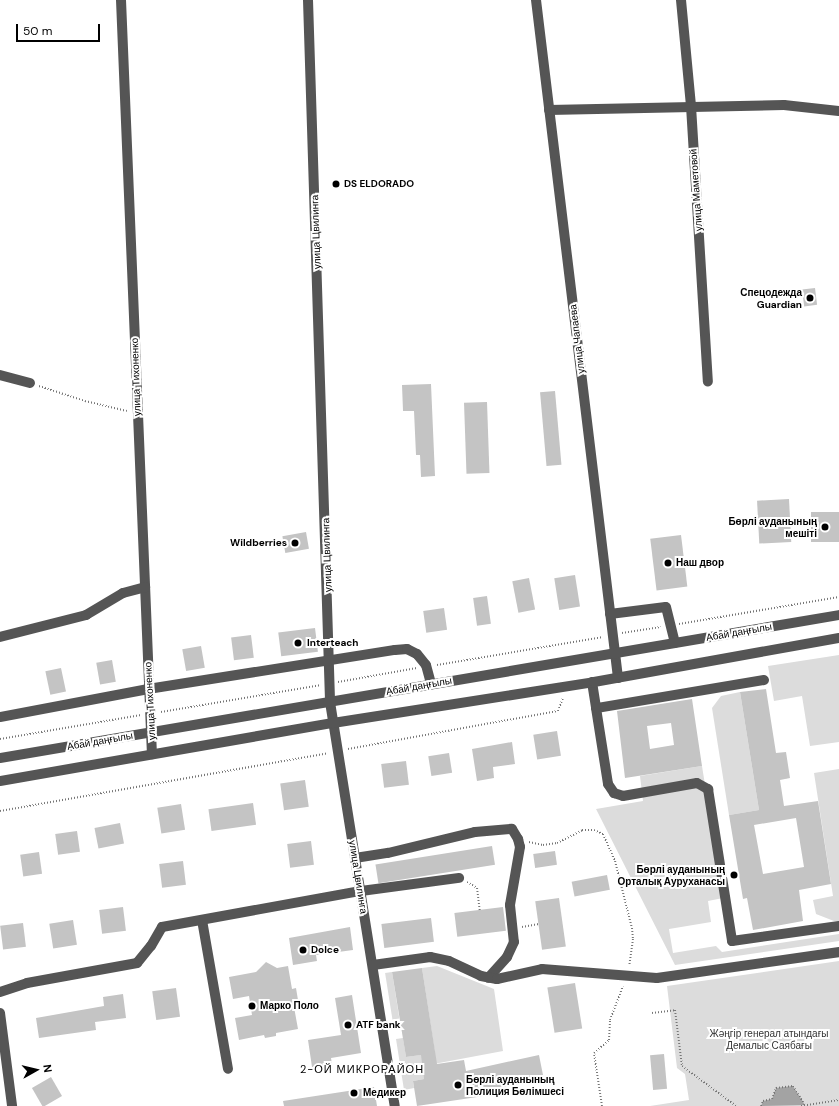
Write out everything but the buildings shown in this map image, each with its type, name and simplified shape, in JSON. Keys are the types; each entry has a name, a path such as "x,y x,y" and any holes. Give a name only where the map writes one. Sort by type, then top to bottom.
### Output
{"street":[{"name":"улица Тихоненко","path":"121,0 148,689 152,754"},
{"name":"улица Цвилинга","path":"308,0 330,660 330,702 395,1106"},
{"name":"улица Чапаева","path":"536,0 610,614 613,654 618,678"},
{"name":"улица Маметовой","path":"681,0 691,106 708,380"},
{"path":"549,110 784,105 839,111"},
{"path":"0,375 30,383"},
{"path":"0,637 86,615 123,593 145,587"},
{"path":"610,614 666,607 674,643"},
{"name":"Абай даңғылы","path":"0,758 839,615"},
{"path":"0,781 333,723 618,678 839,638"},
{"path":"0,717 148,689 407,649 417,654 426,664 430,684"},
{"path":"596,708 764,680"},
{"path":"592,682 608,784 614,794 623,796 651,793 697,783 708,789 732,942 839,926"},
{"path":"355,858 388,853 488,830 512,829 518,839 518,860 510,906 513,928 511,950 488,978"},
{"path":"0,992 27,983 137,963 151,946 162,927 361,891 459,878"},
{"path":"202,920 228,1069"},
{"path":"373,965 423,957 438,958 488,978 505,979 523,972 542,969 657,978 839,952"},
{"path":"0,1013 12,1106"}],"path":[{"path":"30,383 85,401 138,414"},
{"path":"0,811 558,711"},
{"path":"518,839 543,845 557,843 582,830 594,830 603,834 615,861 632,928 633,939 626,976 610,1020 609,1040 594,1053 602,1106"},
{"path":"459,878 476,888 480,911"},
{"path":"513,928 539,924"},
{"path":"652,1013 674,1010 682,1066 736,1106"},
{"path":"761,1106 763,1101 772,1099 776,1088 794,1086 805,1105"},
{"path":"801,1106 839,1100"}],"green space":[{"path":"839,655 839,742 810,746 802,696 774,701 768,666"},
{"path":"740,692 759,810 729,815 712,708 721,696"},
{"path":"702,766 723,898 708,901 711,922 669,929 673,953 716,946 722,952 839,934 839,941 675,965 596,809 643,801 640,776"},
{"path":"839,769 839,921 834,921 816,914 813,900 833,896 814,773"},
{"name":"Жәңгір генерал атындағы Демалыс Саябағы","path":"839,961 839,1106 650,1106 689,1100 685,1074 677,1068 667,986"},
{"path":"437,966 494,989 503,1051 423,1066 424,1079 413,1081 414,1088 404,1090 396,1039 403,1038 406,1057 435,1053 422,968"},
{"path":"392,972 399,1018 392,1020 385,973"}],"shaded area":[{"path":"793,1086 805,1105 761,1106 763,1101 772,1099 776,1088"}],"place":[{"name":"DS ELDORADO","path":"336,184"},
{"name":"Спецодежда Guardian","path":"810,298"},
{"name":"Бөрлі ауданының мешіті","path":"825,527"},
{"name":"Wildberries","path":"295,543"},
{"name":"Наш двор","path":"668,563"},
{"name":"Interteach","path":"298,643"},
{"name":"Бөрлі ауданының Орталық Ауруханасы","path":"734,875"},
{"name":"Dolce","path":"303,950"},
{"name":"Марко Поло","path":"252,1006"},
{"name":"ATF bank","path":"348,1025"},
{"name":"Бөрлі ауданының Полиция Бөлімшесі","path":"458,1085"},
{"name":"Медикер","path":"354,1093"}],"district":[{"name":"2-ОЙ МИКРОРАЙОН","path":"362,1069"}]}
